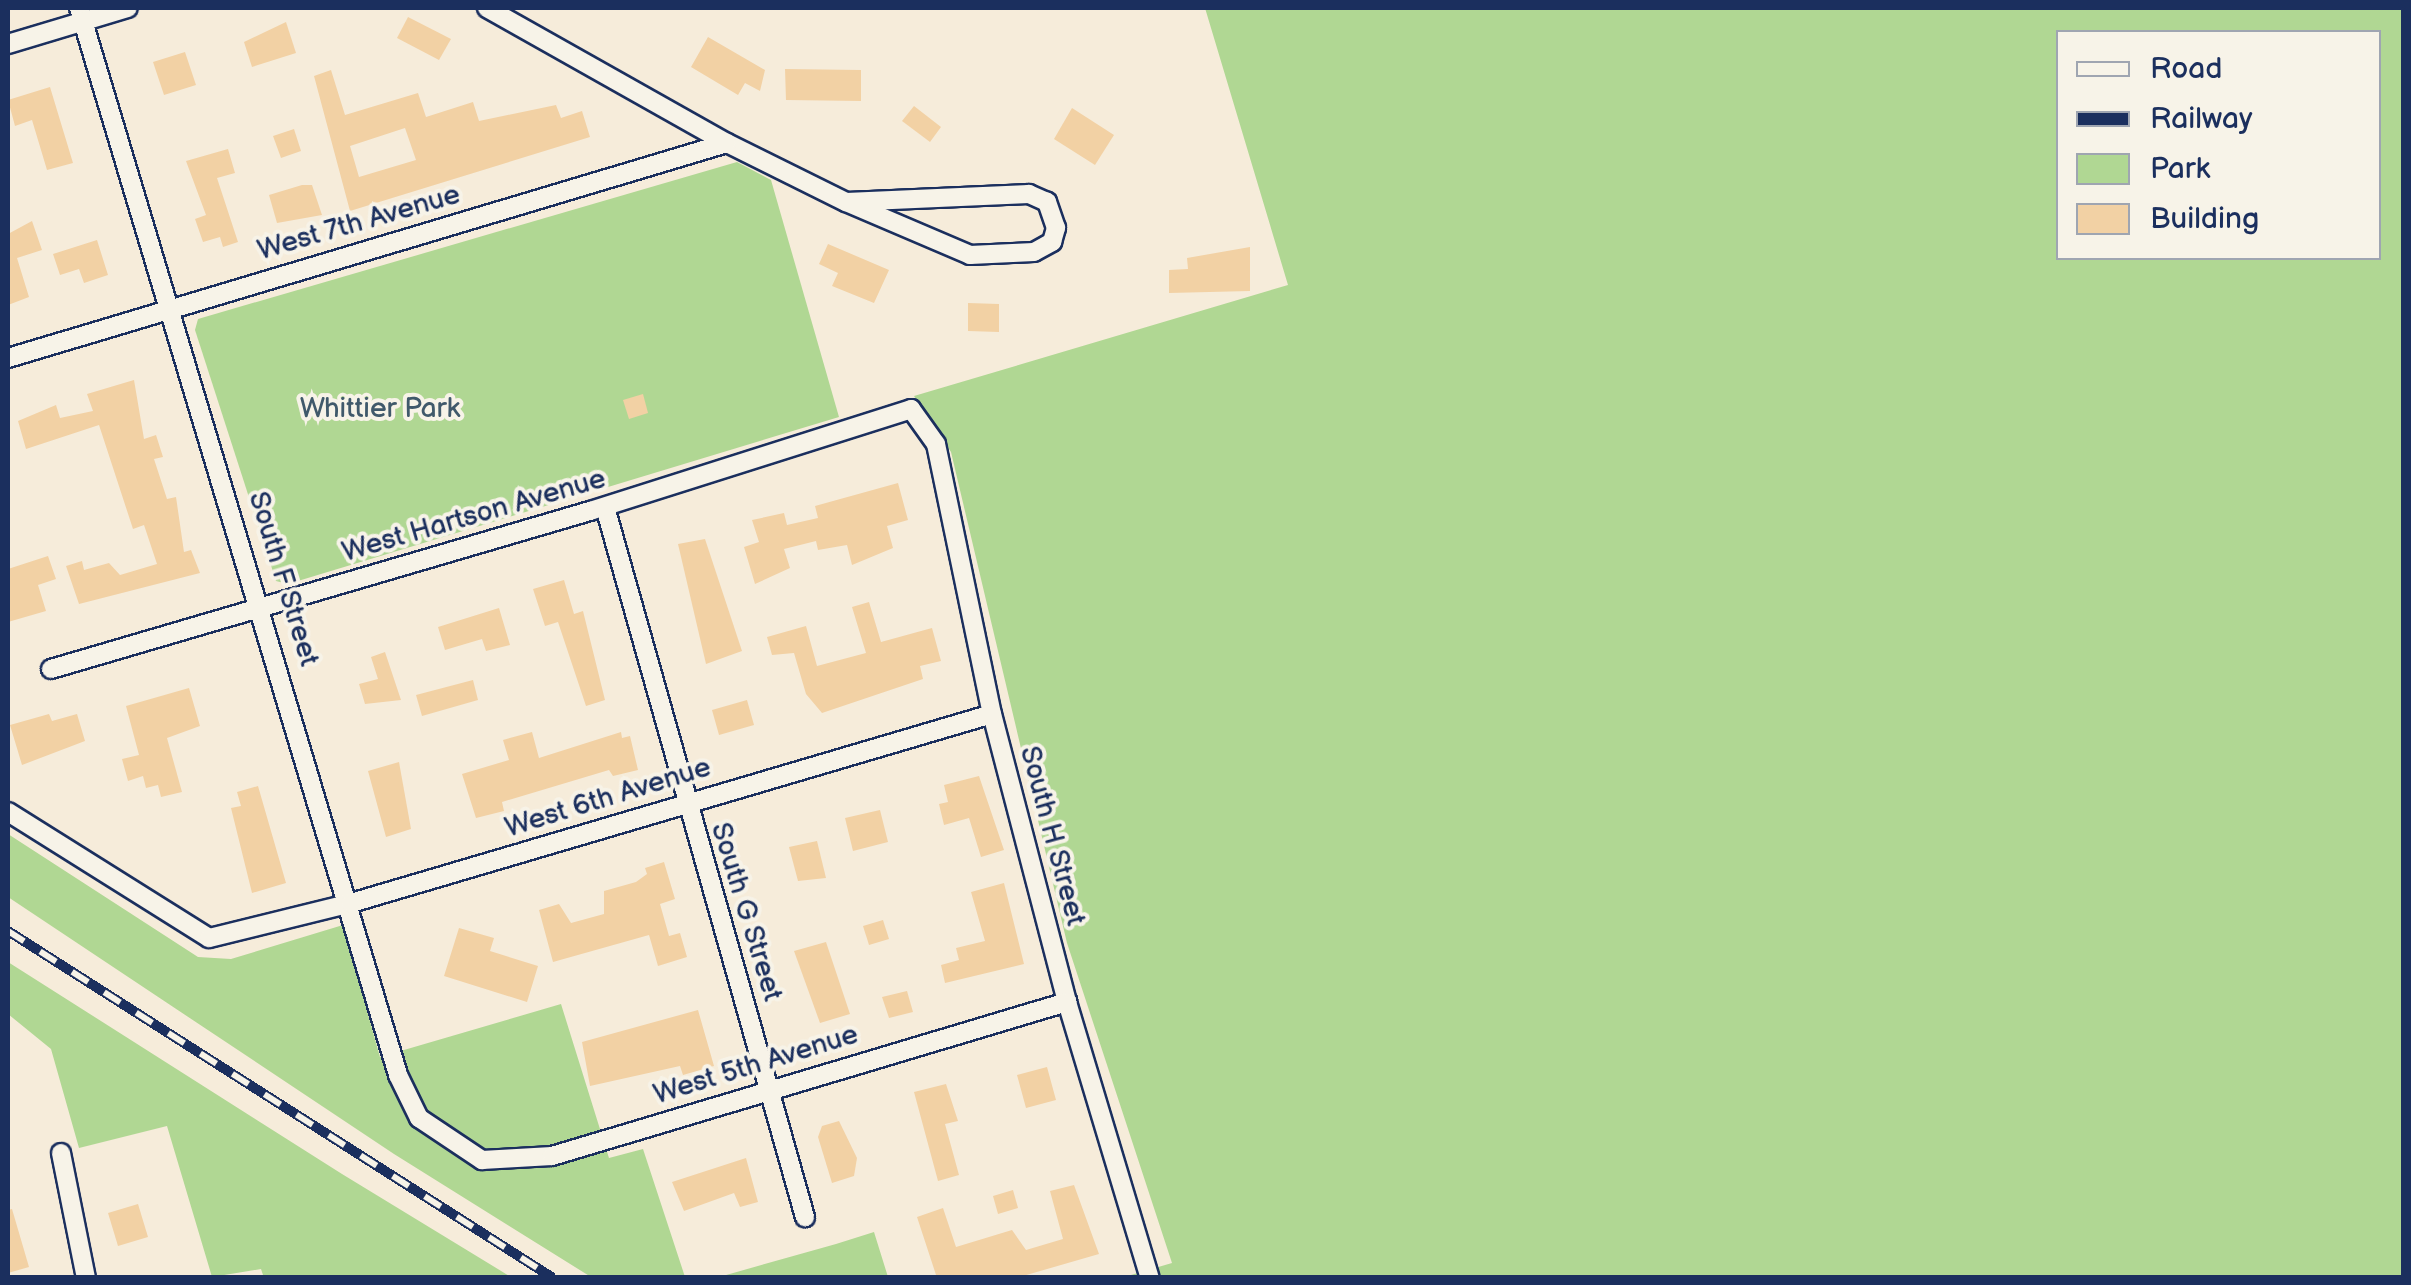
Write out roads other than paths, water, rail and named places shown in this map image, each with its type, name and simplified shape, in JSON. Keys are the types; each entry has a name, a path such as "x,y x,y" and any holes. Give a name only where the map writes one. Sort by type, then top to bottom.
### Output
{"street":[{"path":"8,44 81,14 128,8"},
{"path":"486,8 728,143 846,202 970,254 1034,252 1052,242 1056,228 1046,202 1029,194 846,202"},
{"name":"South F Street","path":"81,14 351,903 398,1075 419,1118 460,1148"},
{"name":"West 7th Avenue","path":"8,358 728,143"},
{"name":"West Hartson Avenue","path":"51,669 606,506 911,409"},
{"name":"South H Street","path":"911,409 936,444 992,714 1067,1002 1150,1278"},
{"name":"South G Street","path":"606,506 685,803 771,1088 805,1216"},
{"name":"West 6th Avenue","path":"8,812 182,925 209,938 239,934 351,903 992,714"},
{"name":"West 5th Avenue","path":"460,1148 482,1160 513,1163 552,1156 1067,1002"},
{"path":"61,1153 86,1278"}],"railway":[{"path":"8,931 553,1278"}],"park label":[{"name":"Whittier Park","path":"380,409"}]}
